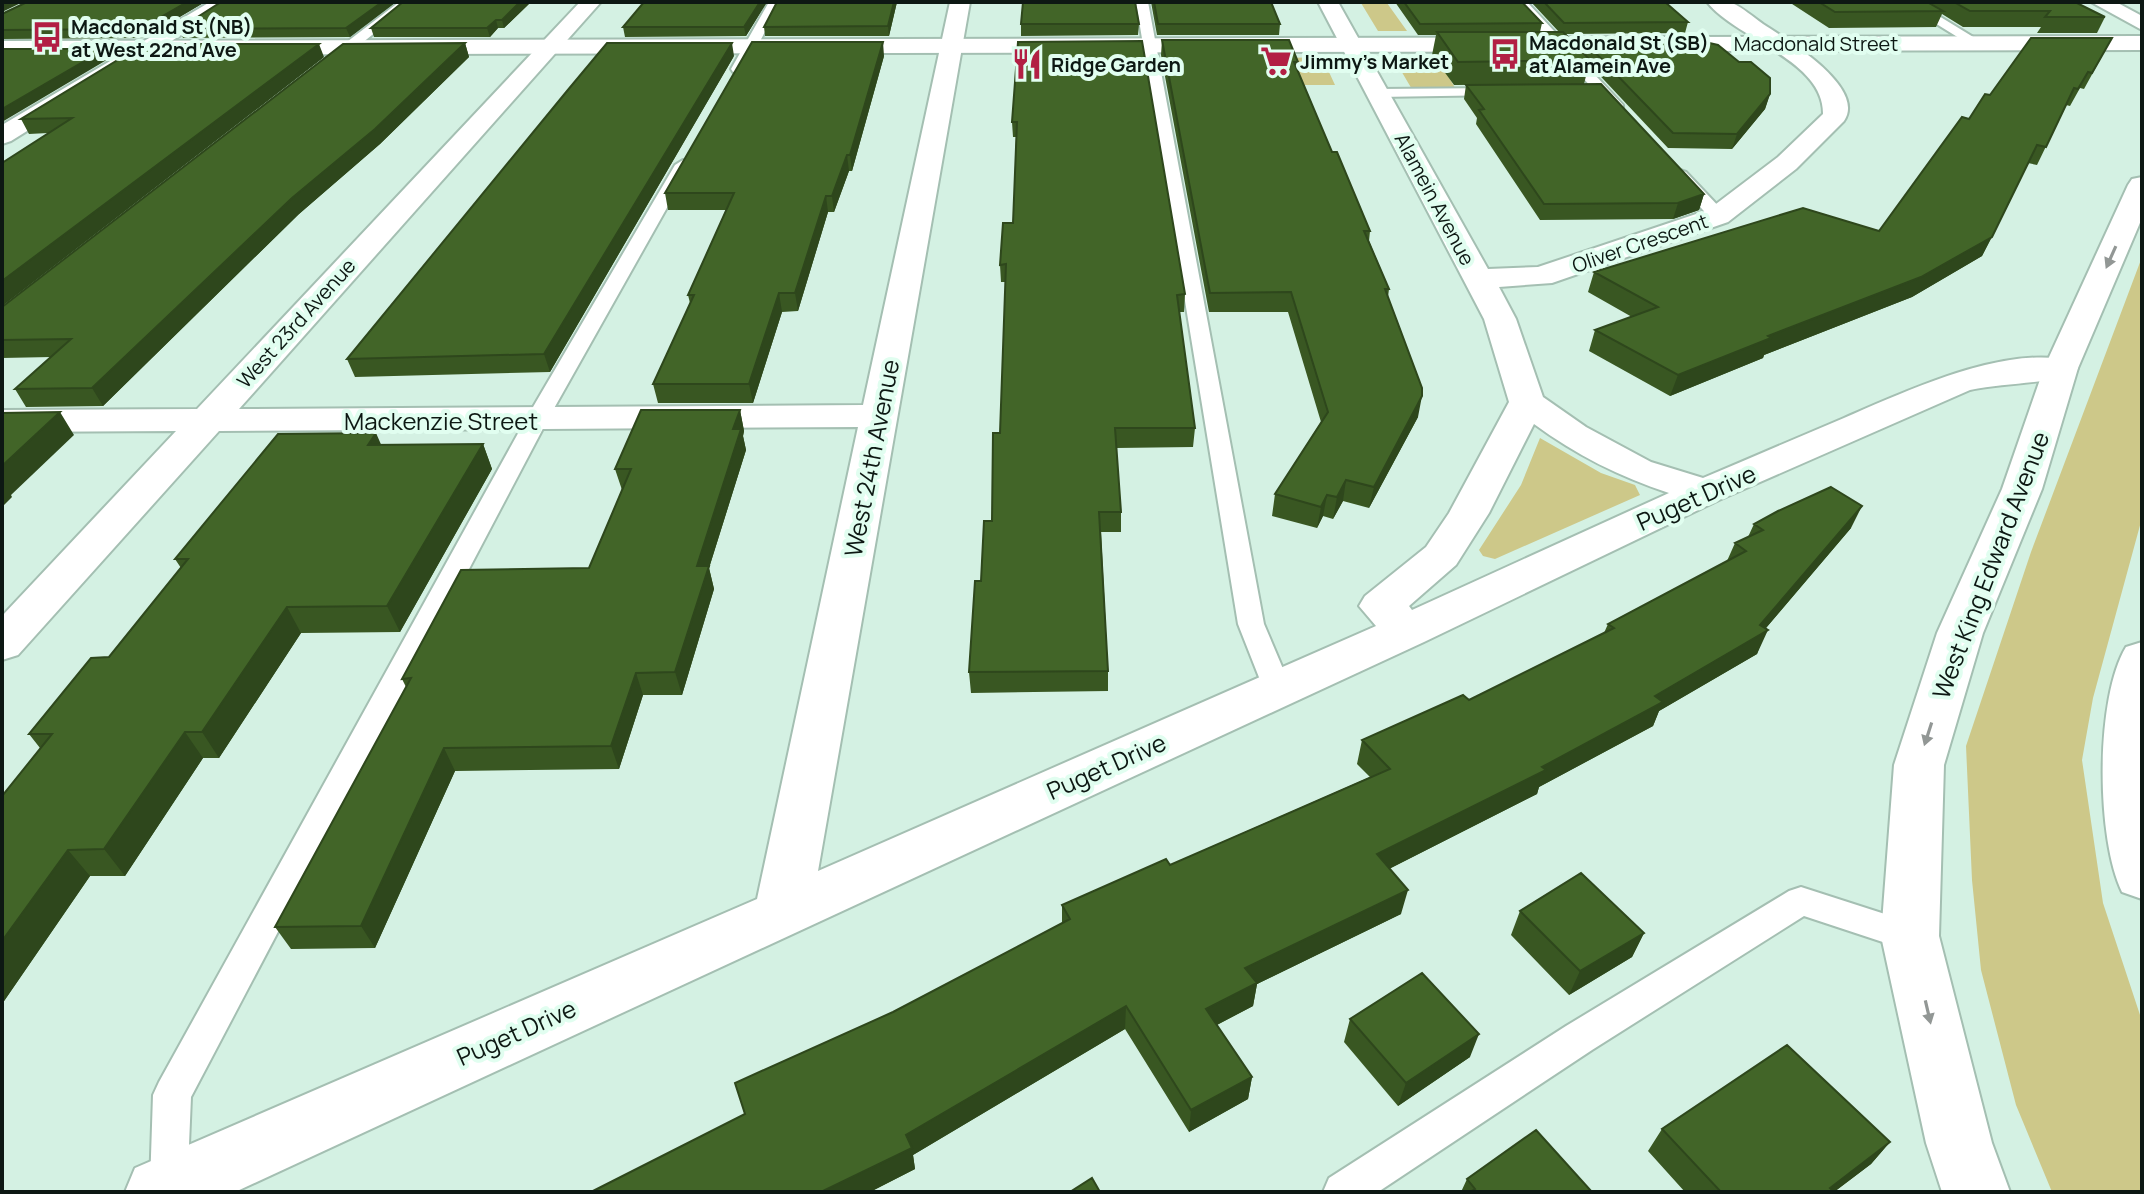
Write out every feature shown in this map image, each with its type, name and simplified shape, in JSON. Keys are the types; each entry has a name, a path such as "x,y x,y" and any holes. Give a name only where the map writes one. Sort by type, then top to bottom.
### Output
{"street":[{"path":"2,136 224,2"},
{"name":"West 23rd Avenue","path":"2,644 591,2"},
{"name":"West 24th Avenue","path":"782,914 960,2"},
{"name":"Alamein Avenue","path":"1328,2 1500,319 1527,402"},
{"name":"Oliver Crescent","path":"1478,279 1541,276 1718,216 1787,163 1835,116 1835,99 1827,84 1717,2"},
{"path":"2101,2 2142,24"},
{"path":"2047,43 2142,65"},
{"name":"Macdonald Street","path":"2,48 2142,43"},
{"name":"West King Edward Avenue","path":"1976,1192 1959,1143 1910,936 1919,765 1960,633 2022,489 2061,368 2142,185"},
{"name":"Puget Drive","path":"165,1189 1278,690 1705,492 1959,382 2005,372 2061,368"},
{"path":"1408,631 1381,606 1441,556 1469,513 1527,402 1573,435 1637,470 1705,492"},
{"name":"Mackenzie Street","path":"2,421 879,416"},
{"path":"2142,658 2128,732 2130,810 2142,876"}],"lane":[{"path":"323,67 407,2"},
{"path":"730,82 775,2"},
{"path":"1142,2 1251,624 1278,690"},
{"path":"1520,2 1558,43 1595,91 1634,125"},
{"path":"1907,2 1977,43"},
{"path":"1378,93 1513,92"},
{"path":"165,1189 172,1095 537,419 691,150"},
{"path":"1665,159 1718,216"},
{"path":"1343,1192 1579,1038 1801,901 1910,936"}],"shaded area":[{"path":"1361,3 1387,3 1407,31 1378,31"},
{"path":"1322,57 1335,85 1300,85 1288,58"},
{"path":"1393,57 1437,58 1457,91 1413,91"},
{"path":"2142,257 2142,518 2093,698 2082,760 2103,903 2142,1021 2142,1192 2052,1192 2016,1105 1981,970 1972,880 1966,746 2031,552"},
{"path":"1540,438 1601,473 1635,485 1640,495 1495,559 1483,556 1479,550 1521,485"}],"building":[{"path":"27,2 187,2 140,29 2,30 2,14"},
{"path":"221,2 382,2 346,28 179,29"},
{"path":"403,2 520,2 502,20 496,20 487,28 371,28"},
{"path":"644,2 760,2 744,27 623,27"},
{"path":"777,2 894,2 888,26 764,27"},
{"path":"1023,2 1135,2 1139,24 1021,24"},
{"path":"1154,2 1271,2 1280,24 1158,24"},
{"path":"1404,2 1522,2 1542,23 1420,24"},
{"path":"1544,2 1665,2 1688,22 1564,23"},
{"path":"1819,2 1927,2 1943,11 1835,12"},
{"path":"1954,2 2075,2 2105,17 2045,17 2050,11 1970,11"},
{"path":"1437,32 1563,32 1590,60 1458,62"},
{"path":"2031,38 2112,38 2092,73 2088,72 2078,89 2074,88 2046,147 2037,145 1992,237 1921,277 1768,336 1771,338 1678,375 1595,330 1658,307 1594,272 1803,208 1879,231 1962,117 1969,119 1985,94 1990,95"},
{"path":"1162,40 1289,40 1298,62 1294,62 1332,152 1337,152 1370,231 1364,231 1389,289 1385,289 1422,388 1422,396 1374,487 1346,480 1337,497 1327,495 1321,507 1275,494 1328,412 1291,292 1210,293"},
{"path":"1696,40 1718,45 1739,62 1751,62 1770,78 1770,94 1737,134 1673,133 1584,41"},
{"path":"1142,41 1185,294 1177,295 1195,428 1115,428 1121,512 1099,512 1108,671 969,672 975,581 981,581 984,521 992,521 993,433 1000,433 1006,264 1000,265 1003,223 1013,223 1017,122 1012,122 1018,42"},
{"path":"752,42 883,42 850,155 847,155 832,196 826,196 795,293 779,293 749,384 653,384 694,295 688,295 734,193 665,193"},
{"path":"465,43 375,129 292,198 92,388 15,389 71,339 2,340 2,307 343,44"},
{"path":"607,43 732,43 544,354 347,359 567,91"},
{"path":"144,44 319,44 2,281 2,163 72,118 21,119"},
{"path":"2,49 105,49 2,109"},
{"path":"1601,84 1704,194 1678,203 1544,204 1479,110 1484,109 1466,85"},
{"path":"641,410 740,410 733,429 741,429 697,566 709,566 675,672 636,673 611,746 444,748 361,926 275,927 411,678 402,679 461,570 589,568 631,469 615,469"},
{"path":"60,412 2,466 2,413"},
{"path":"376,433 368,445 483,444 387,606 287,607 202,732 185,732 104,849 68,850 2,941 2,796 52,734 29,734 91,658 109,657 188,559 175,559 278,434"},
{"path":"1831,487 1862,506 1760,625 1768,630 1655,696 1663,702 1542,767 1546,770 1377,854 1408,890 1245,968 1257,983 1206,1009 1252,1077 1191,1110 1126,1006 906,1135 912,1148 821,1192 591,1192 745,1114 735,1083 893,1012 1070,919 1062,905 1166,859 1170,865 1390,769 1362,740 1463,695 1469,700 1614,628 1608,624 1746,551 1735,543 1763,530 1754,524"},
{"path":"1581,873 1644,933 1580,971 1520,911"},
{"path":"1422,973 1479,1034 1406,1083 1350,1019"},
{"path":"1787,1045 1890,1142 1830,1188 1834,1192 1721,1192 1662,1129"},
{"path":"1536,1130 1592,1192 1470,1192 1475,1189 1467,1179"},
{"path":"1092,1178 1100,1192 1070,1192"}],"place":[{"name":"Macdonald St (NB) at West 22nd Ave","path":"47,37"},
{"name":"Macdonald St (SB) at Alamein Ave","path":"1505,54"},
{"name":"Jimmy's Market","path":"1276,61"},
{"name":"Ridge Garden","path":"1027,64"}]}
